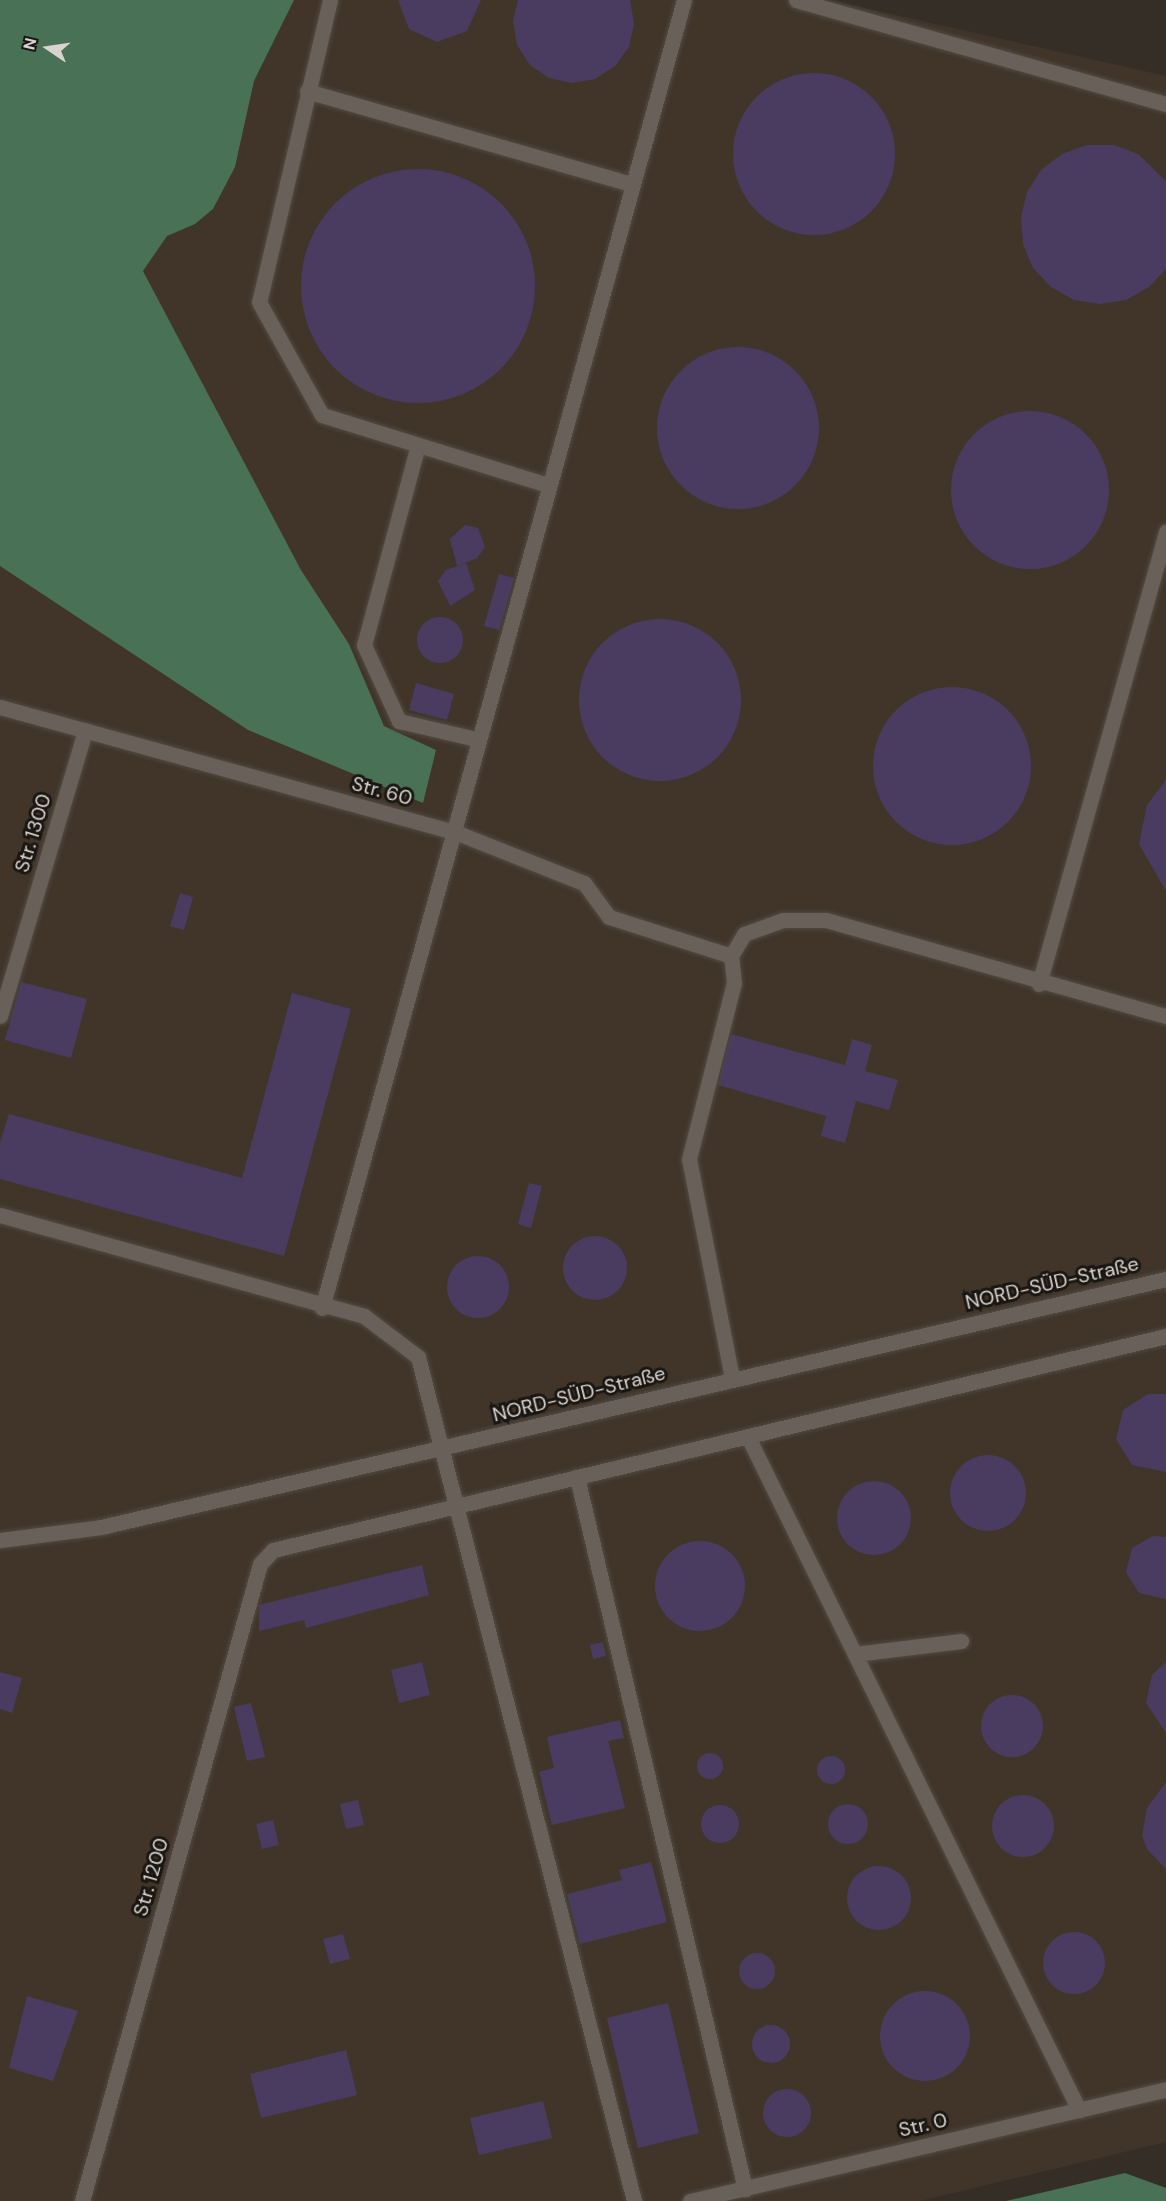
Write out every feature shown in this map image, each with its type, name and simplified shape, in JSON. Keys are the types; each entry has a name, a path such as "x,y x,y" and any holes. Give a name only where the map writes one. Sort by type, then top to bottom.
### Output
{"lane":[{"path":"330,0 259,302 321,415 548,485"},
{"path":"322,1308 455,832 476,739 684,0"},
{"path":"796,0 1166,104"},
{"path":"307,91 631,184"},
{"path":"418,445 364,645 399,721 476,739"},
{"path":"1039,984 1166,531"},
{"name":"Str. 60","path":"0,707 455,832 584,883 609,916 731,956"},
{"name":"Str. 1300","path":"0,1016 85,730"},
{"path":"732,1378 689,1159 734,983 731,956 744,934 783,920 826,920 1039,984 1166,1016"},
{"path":"0,1215 322,1308 364,1316 418,1357 634,2201"},
{"name":"NORD-SÜD-Straße","path":"0,1540 101,1527 1166,1278"},
{"path":"455,1507 749,1439 1166,1336"},
{"path":"749,1439 1079,2110"},
{"path":"578,1477 745,2189"},
{"name":"Str. 1200","path":"82,2201 260,1564 273,1550 455,1507"},
{"path":"855,1654 961,1641"},
{"name":"Str. 0","path":"690,2201 1166,2089"}],"shaded area":[{"path":"294,0 829,0 1166,76 1166,2142 920,2201 0,2201 0,566 248,730 422,803 436,750 384,726 349,644 301,570 143,271 167,236 195,224 213,209 235,167 254,81"}],"green space":[{"path":"0,0 294,0 254,81 235,167 213,209 195,224 167,236 143,271 301,570 349,644 384,726 436,750 423,803 248,730 0,566"},
{"path":"1125,2173 1166,2188 1166,2201 1006,2201"}],"building":[{"path":"398,0 481,0 467,31 437,42 409,29"},
{"path":"518,0 630,0 634,24 629,47 615,66 595,79 572,83 549,78 530,65 517,45 513,21"},
{"path":"814,73 845,79 871,97 889,123 895,154 889,185 871,211 845,229 814,235 783,229 757,211 739,185 733,154 739,123 757,97 783,79"},
{"path":"1087,145 1114,145 1138,154 1166,181 1166,269 1149,287 1126,300 1100,304 1074,300 1051,287 1033,268 1023,244 1021,217 1027,192 1041,170 1062,154"},
{"path":"407,169 429,169 463,178 483,189 501,203 515,221 526,241 533,263 535,286 533,309 526,331 515,351 501,369 473,389 452,398 429,403 407,403 384,398 363,389 344,377 327,360 306,320 301,297 301,275 306,252 315,231 327,212 344,195 384,174"},
{"path":"738,347 769,353 795,371 813,397 819,428 813,459 795,485 769,503 738,509 707,503 681,485 663,459 657,428 663,397 681,371 707,353"},
{"path":"1030,411 1045,412 1060,417 1074,424 1086,434 1096,446 1103,460 1108,475 1108,505 1103,520 1096,534 1086,546 1074,556 1060,563 1045,568 1030,569 1015,568 1000,563 986,556 974,546 964,534 957,520 952,505 951,490 952,475 957,460 964,446 974,434 986,424 1000,417 1015,412"},
{"path":"465,525 478,528 485,547 477,558 457,566 450,539"},
{"path":"466,563 475,590 450,606 438,581 446,570"},
{"path":"499,574 514,578 499,630 484,626"},
{"path":"440,617 449,618 456,624 462,631 462,649 456,656 449,662 440,663 431,662 424,656 418,649 417,640 418,631 424,624 431,618"},
{"path":"660,619 691,626 705,633 717,643 727,655 734,669 741,700 734,731 727,745 717,757 705,767 691,774 660,781 629,774 615,767 603,757 593,745 586,731 579,700 586,669 593,655 603,643 615,633 629,626"},
{"path":"416,683 454,694 447,720 409,710"},
{"path":"952,687 967,688 982,693 996,700 1008,710 1018,722 1025,736 1030,751 1030,781 1025,796 1018,810 1008,822 996,832 982,839 967,844 952,845 937,844 922,839 908,832 896,822 886,810 879,796 874,781 873,766 874,751 879,736 886,722 896,710 908,700 922,693 937,688"},
{"path":"1166,780 1166,891 1139,844 1147,805"},
{"path":"180,893 193,897 184,930 170,926"},
{"path":"21,982 87,999 71,1058 5,1040"},
{"path":"292,993 351,1009 284,1256 0,1179 0,1143 9,1114 242,1178"},
{"path":"731,1034 845,1065 852,1039 872,1045 865,1071 898,1080 889,1110 856,1101 845,1143 821,1136 826,1116 718,1085"},
{"path":"529,1183 542,1186 531,1228 518,1224"},
{"path":"595,1236 618,1245 627,1268 618,1291 595,1300 572,1291 563,1268 572,1245"},
{"path":"478,1256 495,1261 500,1265 504,1270 509,1287 504,1304 500,1309 495,1313 478,1318 461,1313 456,1309 452,1304 447,1287 452,1270 456,1265 461,1261"},
{"path":"1148,1394 1166,1394 1166,1472 1132,1465 1116,1439 1123,1410"},
{"path":"988,1455 1002,1458 1015,1466 1023,1479 1026,1493 1023,1507 1015,1520 1002,1528 988,1531 974,1528 961,1520 953,1507 950,1493 953,1479 961,1466 974,1458"},
{"path":"874,1481 895,1487 905,1497 911,1518 905,1539 895,1549 874,1555 853,1549 843,1539 837,1518 843,1497 853,1487"},
{"path":"1153,1536 1166,1537 1166,1599 1139,1593 1126,1572 1132,1548"},
{"path":"700,1541 717,1545 732,1554 741,1569 745,1586 741,1603 732,1618 717,1627 700,1631 683,1627 668,1618 659,1603 655,1586 659,1569 668,1554 683,1545"},
{"path":"422,1565 429,1595 306,1628 304,1620 259,1631 259,1605"},
{"path":"603,1642 606,1656 593,1659 590,1645"},
{"path":"422,1662 430,1695 399,1703 391,1670"},
{"path":"1166,1662 1166,1733 1146,1703 1152,1675"},
{"path":"0,1672 22,1678 12,1713 0,1709"},
{"path":"1006,1695 1018,1695 1034,1704 1041,1714 1043,1726 1041,1738 1034,1748 1018,1757 1006,1757 995,1752 986,1743 981,1732 981,1720 986,1709 995,1700"},
{"path":"251,1703 265,1757 247,1761 234,1707"},
{"path":"620,1720 624,1738 608,1741 625,1808 552,1825 539,1772 554,1768 547,1737"},
{"path":"710,1753 719,1757 723,1766 719,1775 710,1779 701,1775 697,1766 701,1757"},
{"path":"831,1756 841,1760 845,1770 841,1780 831,1784 821,1780 817,1770 821,1760"},
{"path":"1166,1782 1166,1869 1147,1849 1142,1835 1147,1808"},
{"path":"1017,1795 1029,1795 1045,1804 1052,1814 1054,1826 1052,1838 1045,1848 1029,1857 1017,1857 1006,1852 997,1843 992,1832 992,1820 997,1809 1006,1800"},
{"path":"358,1800 364,1825 346,1829 340,1804"},
{"path":"848,1804 862,1810 868,1824 862,1838 848,1844 834,1838 828,1824 834,1810"},
{"path":"720,1805 734,1810 739,1824 734,1838 720,1843 706,1838 701,1824 706,1810"},
{"path":"273,1820 279,1845 262,1849 256,1824"},
{"path":"651,1862 667,1922 580,1944 567,1894 622,1880 619,1870"},
{"path":"879,1866 897,1871 902,1875 906,1880 911,1898 906,1916 902,1921 897,1925 879,1930 861,1925 856,1921 852,1916 847,1898 852,1880 856,1875 861,1871"},
{"path":"1068,1932 1080,1932 1096,1941 1103,1951 1105,1963 1103,1975 1096,1985 1080,1994 1068,1994 1057,1989 1048,1980 1043,1969 1043,1957 1048,1946 1057,1937"},
{"path":"343,1934 350,1959 330,1964 323,1939"},
{"path":"757,1953 770,1958 775,1971 770,1984 757,1989 744,1984 739,1971 744,1958"},
{"path":"925,1991 942,1994 957,2004 967,2019 970,2036 967,2053 957,2068 942,2078 925,2081 908,2078 893,2068 883,2053 880,2036 883,2019 893,2004 908,1994"},
{"path":"27,1996 78,2011 53,2081 9,2068"},
{"path":"668,2003 699,2133 638,2148 607,2018"},
{"path":"771,2025 785,2030 790,2044 785,2058 771,2063 757,2058 752,2044 757,2030"},
{"path":"346,2050 357,2095 261,2118 250,2074"},
{"path":"787,2089 804,2096 811,2113 804,2130 787,2137 770,2130 763,2113 770,2096"},
{"path":"543,2101 552,2138 479,2155 470,2118"}]}
